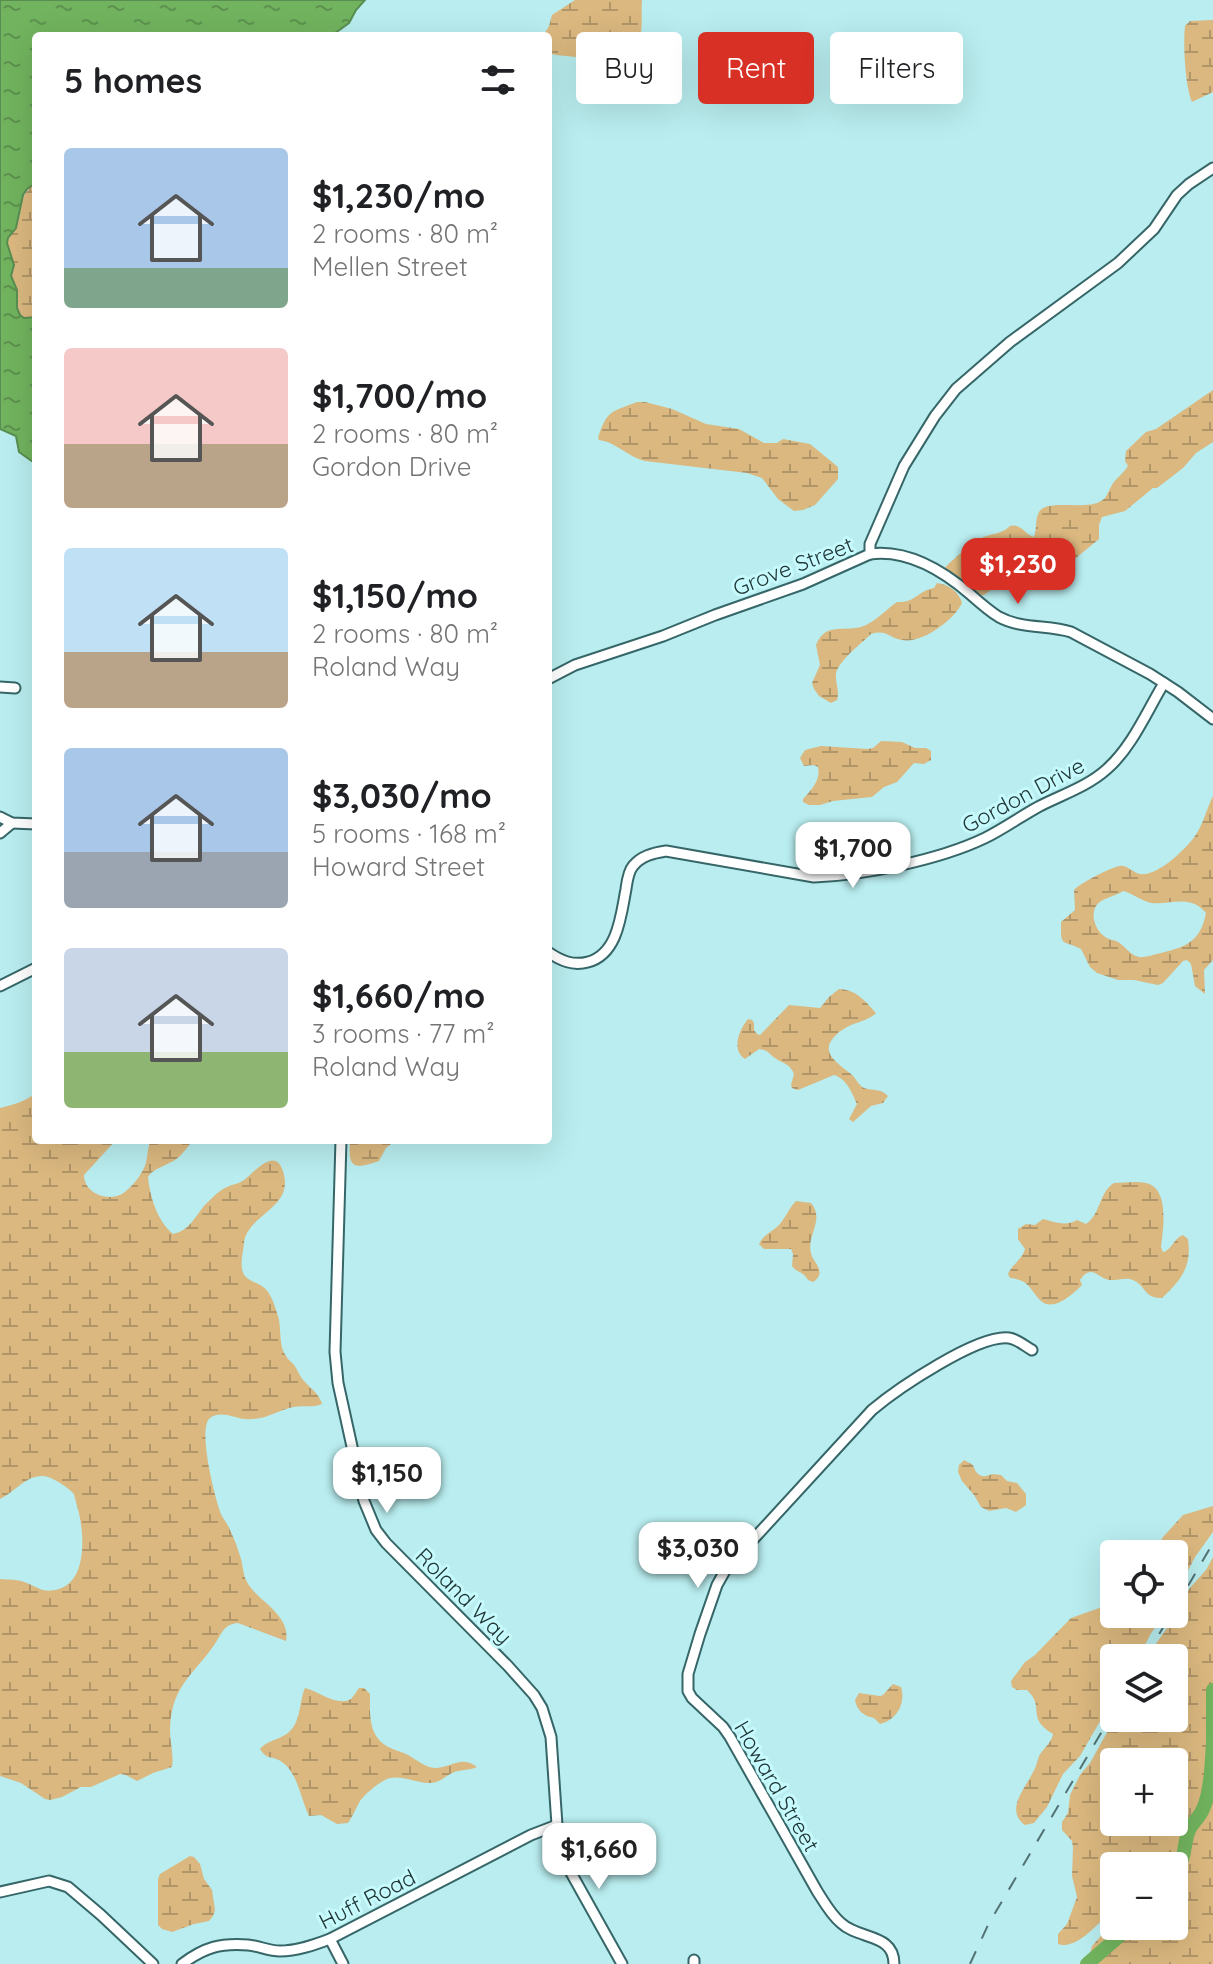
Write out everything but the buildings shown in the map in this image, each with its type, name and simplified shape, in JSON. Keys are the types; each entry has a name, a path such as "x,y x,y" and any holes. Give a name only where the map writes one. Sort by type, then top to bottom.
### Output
{"street":[{"name":"Grove Street","path":"552,677 575,665 803,584 870,554 870,544 904,466 956,389 1010,342 1118,263 1154,229 1177,195 1213,168"},
{"path":"870,554 896,553 926,564 1003,619 1071,632 1164,683 1213,719"},
{"name":"Gordon Drive","path":"552,954 564,962 577,964 603,956 613,942 632,867 650,853 666,851 814,877 912,862 977,841 1077,789 1108,769 1126,748 1164,683"},
{"path":"0,687 15,688"},
{"path":"0,817 12,823 32,824"},
{"path":"0,833 12,823"},
{"path":"0,986 32,970"},
{"name":"Roland Way","path":"341,1144 335,1352 338,1383 364,1501 376,1530 386,1543 508,1666 542,1708 551,1737 557,1825 565,1862 622,1964"},
{"name":"Howard Street","path":"894,1964 894,1954 889,1945 848,1928 831,1912 723,1727 692,1698 688,1691 688,1674 717,1585 726,1569 872,1410 934,1367 986,1342 997,1338 1013,1339 1032,1350"},
{"name":"Huff Road","path":"184,1963 216,1945 248,1945 280,1951 304,1948 330,1939 531,1835 557,1825"},
{"path":"0,1892 49,1881 68,1887 153,1964"},
{"path":"330,1939 343,1964"}],"green space":[{"path":"575,0 642,0 641,32 576,32 576,57 552,54 552,32 545,32 552,15"},
{"path":"1213,20 1213,92 1192,102 1185,65 1185,26 1190,21"},
{"path":"32,186 32,317 24,318 17,308 17,290 11,276 7,244 17,225 23,197"},
{"path":"1213,390 1213,442 1125,511 1102,517 1099,539 1065,567 1058,568 1041,562 1002,588 992,589 984,595 978,595 946,571 947,565 977,541 1010,526 1017,526 1034,537 1038,515 1043,508 1101,501 1128,466 1126,451 1146,432 1156,429"},
{"path":"637,402 672,409 706,424 739,429 764,443 777,443 783,439 810,444 838,467 838,479 815,505 794,511 778,499 762,478 747,473 645,461 599,440 604,422 611,413"},
{"path":"937,583 952,589 961,599 962,603 952,617 928,635 910,640 888,634 871,634 838,669 837,700 831,703 819,696 812,683 820,665 816,645 820,637 831,630 866,625 897,602 913,599 934,588"},
{"path":"881,741 926,748 931,751 931,760 924,764 914,763 897,782 884,787 872,797 820,805 803,802 815,784 819,771 814,765 804,766 800,758 805,750 821,746 868,749"},
{"path":"1213,796 1213,960 1204,970 1205,994 1195,986 1191,964 1187,960 1158,985 1118,980 1097,973 1090,967 1081,949 1062,939 1061,922 1075,910 1074,890 1119,866 1140,874 1162,867 1195,836","holes":["1123,891 1152,903 1187,902 1200,907 1206,913 1200,932 1183,946 1148,956 1136,956 1103,935 1094,919 1094,910 1099,903"]},
{"path":"839,989 856,994 876,1013 846,1027 834,1037 830,1043 830,1055 862,1087 888,1096 883,1103 871,1106 853,1122 849,1119 857,1104 839,1077 834,1075 798,1090 792,1088 794,1074 788,1066 759,1049 745,1059 737,1045 739,1034 748,1019 752,1020 754,1030 760,1035 789,1005 820,1008"},
{"path":"32,1096 32,1144 112,1144 84,1175 88,1187 103,1196 122,1194 134,1183 145,1166 150,1144 190,1144 176,1159 148,1177 155,1208 173,1234 188,1227 204,1206 224,1188 242,1181 266,1162 276,1161 281,1166 285,1185 283,1193 247,1233 242,1269 246,1277 265,1288 270,1295 279,1320 284,1352 322,1404 293,1407 252,1419 219,1415 210,1418 206,1424 208,1464 221,1514 236,1544 247,1582 278,1615 286,1631 286,1641 238,1623 228,1626 189,1676 174,1704 170,1730 172,1767 137,1781 120,1774 50,1800 21,1783 0,1776 0,1579 21,1581 44,1590 59,1589 69,1584 75,1575 82,1552 81,1527 74,1494 64,1485 50,1478 36,1477 0,1499 0,1108"},
{"path":"350,1144 391,1144 379,1161 358,1166 350,1156"},
{"path":"1114,1183 1146,1183 1154,1186 1159,1193 1163,1210 1163,1252 1183,1235 1188,1239 1184,1272 1162,1298 1149,1294 1132,1280 1109,1280 1090,1272 1083,1276 1080,1280 1082,1285 1068,1297 1046,1304 1025,1283 1010,1278 1008,1274 1025,1249 1018,1239 1018,1229 1026,1224 1035,1225 1043,1219 1064,1224 1077,1220 1086,1224"},
{"path":"796,1201 811,1203 815,1210 816,1224 810,1245 820,1272 813,1282 792,1266 791,1249 764,1249 759,1244 779,1225"},
{"path":"964,1460 973,1465 980,1475 1001,1475 1007,1481 1017,1483 1026,1494 1026,1505 1016,1512 1006,1508 989,1511 981,1507 958,1472"},
{"path":"1213,1506 1213,1532 1188,1571 1188,1540 1161,1540 1183,1515"},
{"path":"1213,1557 1213,1964 1079,1964 1089,1957 1092,1946 1100,1937 1100,1940 1188,1940 1188,1852 1100,1852 1100,1923 1072,1944 1058,1944 1058,1934 1067,1924 1077,1897 1072,1876 1072,1841 1062,1830 1062,1822 1080,1775 1107,1732 1188,1732 1188,1644 1156,1644 1167,1628 1188,1628 1188,1591"},
{"path":"1100,1608 1100,1628 1155,1628 1146,1644 1100,1644 1100,1721 1080,1756 1063,1774 1047,1807 1034,1823 1025,1825 1019,1819 1016,1806 1053,1734 1037,1717 1032,1696 1027,1690 1012,1687 1011,1681 1025,1662 1071,1618"},
{"path":"893,1684 901,1687 902,1699 899,1710 891,1719 880,1724 859,1710 855,1700 859,1693 880,1696"},
{"path":"305,1688 328,1698 346,1701 359,1688 364,1688 370,1694 370,1715 375,1735 385,1745 432,1768 462,1762 477,1767 455,1772 433,1783 395,1778 385,1780 362,1798 348,1823 337,1824 321,1815 309,1816 292,1773 282,1762 265,1755 260,1749 293,1727"},
{"path":"190,1856 200,1864 204,1879 212,1890 213,1916 209,1921 172,1932 162,1929 158,1925 158,1879 160,1874"}],"water":[{"path":"0,0 365,0 349,23 337,32 32,32 32,186 23,195 16,228 7,243 14,265 11,276 17,290 17,308 24,318 32,317 32,461 19,452 16,436 0,429"}],"waterway":[{"path":"1213,1690 1213,1739"},
{"path":"1184,1852 1189,1830 1206,1802 1213,1741"},
{"path":"1087,1964 1115,1940"}],"railway":[{"path":"1188,1586 1213,1543"},
{"path":"1153,1644 1163,1628"},
{"path":"970,1964 988,1925 1102,1732"}]}
